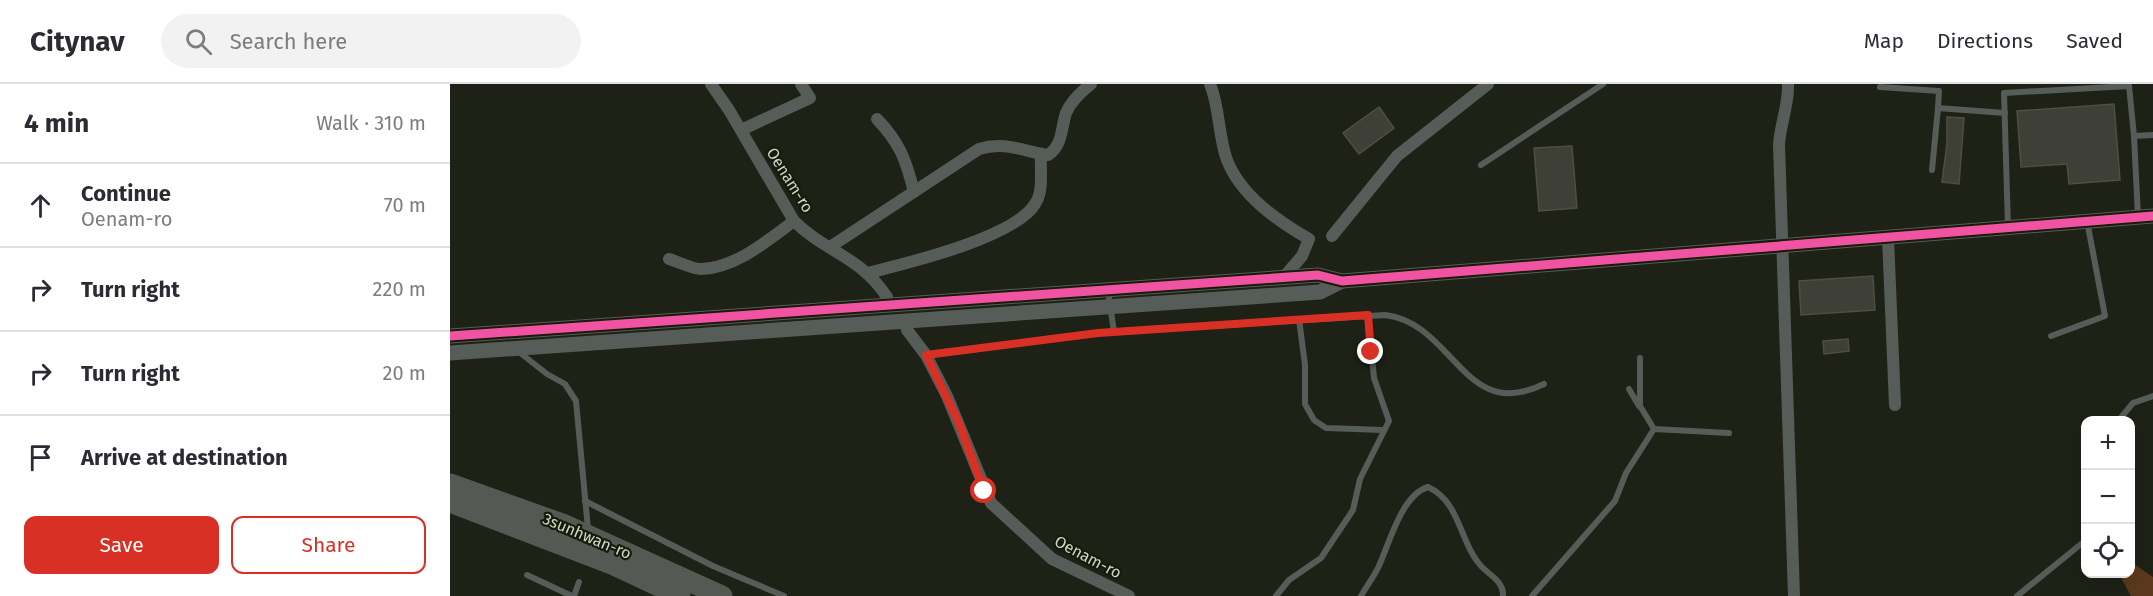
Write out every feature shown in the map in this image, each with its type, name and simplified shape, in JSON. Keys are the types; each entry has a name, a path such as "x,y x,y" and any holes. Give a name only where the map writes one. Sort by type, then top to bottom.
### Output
{"highway":[{"name":"3sunhwan-ro","path":"450,484 565,525 722,596"},
{"name":"3sunhwan-ro","path":"450,502 604,561 680,596"}],"street":[{"name":"Oenam-ro","path":"711,84 741,130 794,221 808,235 868,273 887,297"},
{"path":"741,130 810,98 801,84"},
{"path":"830,247 978,150 993,145 1013,146 1048,155 1058,145 1066,112 1075,99 1091,84"},
{"path":"1210,84 1227,160 1236,177 1265,209 1309,239 1302,256 1283,278"},
{"path":"1332,236 1397,156 1488,84"},
{"path":"1788,84 1789,94 1780,123 1779,145 1794,596"},
{"path":"877,119 894,137 906,159 914,192"},
{"path":"868,273 945,252 992,233 1021,217 1036,203 1040,192 1041,154"},
{"path":"450,336 1318,275 1342,281 2145,216"},
{"path":"669,259 699,269 717,266 735,260 794,221"},
{"path":"1888,238 1896,405"},
{"path":"450,353 1320,292 1342,281"},
{"name":"Oenam-ro","path":"907,330 926,355 958,421 991,504 1052,559 1129,596"}],"lane":[{"path":"1481,165 1603,84"},
{"path":"2008,228 2004,93 2129,86 2145,216"},
{"path":"1881,87 1939,91 1932,170"},
{"path":"1938,108 2004,113"},
{"path":"2134,136 2153,135"},
{"path":"2051,336 2105,316 2087,221"},
{"path":"1108,290 1114,332"},
{"path":"1276,596 1289,580 1321,558 1353,510 1360,478 1389,421 1374,378 1368,315"},
{"path":"926,355 1114,332 1391,315 1409,321 1487,389 1498,393 1518,394 1544,384"},
{"path":"1299,319 1305,364 1305,404 1314,420 1326,428 1383,430"},
{"path":"515,348 547,374 565,384 576,402 588,530"},
{"path":"1640,358 1640,406"},
{"path":"1629,389 1654,429"},
{"path":"2122,416 2133,403 2153,396"},
{"path":"1654,429 1729,433"},
{"path":"1532,596 1615,501 1626,472 1654,429"},
{"path":"1361,596 1378,568 1395,525 1415,493 1428,487 1444,498 1454,511 1471,552 1500,584 1503,596"},
{"path":"585,501 713,566 784,596"},
{"path":"2017,596 2081,543"},
{"path":"527,575 573,596 579,582"}],"shaded area":[{"path":"2135,565 2153,577 2153,596 2131,596 2121,578 2135,578"}],"building":[{"path":"2114,104 2120,180 2069,184 2067,164 2021,167 2017,111"},
{"path":"1379,107 1394,128 1359,154 1343,133"},
{"path":"1947,117 1964,118 1959,184 1942,182 1947,143"},
{"path":"1572,146 1577,208 1539,211 1534,148"},
{"path":"1873,276 1875,310 1801,315 1799,281"},
{"path":"1848,339 1849,351 1824,354 1823,341"}],"cycle path":[{"path":"450,336 1318,275 1342,281 2153,216"}],"route":[{"path":"984,491 958,421 926,355 1098,333 1368,315 1371,352"}]}
